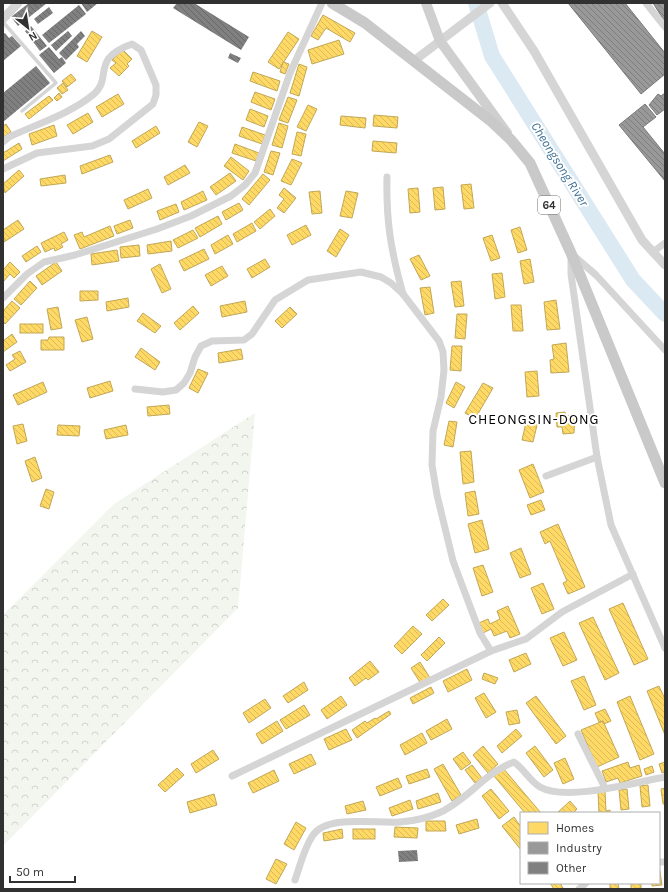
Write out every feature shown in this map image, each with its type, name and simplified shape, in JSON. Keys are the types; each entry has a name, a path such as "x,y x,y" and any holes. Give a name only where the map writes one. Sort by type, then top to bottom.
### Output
{"main road":[{"name":"64","path":"332,3 365,23 492,122 511,140 530,163 571,253 665,483"},
{"path":"426,3 440,41 511,140"}],"street":[{"path":"3,20 18,3"},
{"path":"3,298 27,274 44,262 75,256 157,229 218,203 245,185 255,173 290,74 322,3"},
{"path":"414,60 489,3"},
{"path":"502,3 534,51 642,240 665,265"},
{"path":"646,3 665,28"},
{"path":"3,142 9,137 58,115 95,93 101,82 105,63 113,52 132,44 140,50 156,85 156,95 152,104 109,138 92,146 38,153 3,169"},
{"path":"387,178 388,229 403,294"},
{"path":"653,252 665,243"},
{"path":"571,253 596,275 665,350"},
{"path":"571,253 572,274 597,457 611,525 665,648"},
{"path":"135,389 163,392 176,390 187,378 201,346 212,341 244,340 252,334 275,300 308,280 361,272 381,277 391,283 403,294 439,341 443,352 444,370 442,390 433,431 432,465 437,495 453,561 480,633 491,651"},
{"path":"546,476 597,457"},
{"path":"232,776 491,651 526,639 562,612 633,574"},
{"path":"578,734 605,788"},
{"path":"295,880 314,834 321,828 335,823 401,822 421,820 442,812 458,802 503,766 514,762 521,766 539,787 548,791 564,793 605,788 665,777"}],"lane":[{"path":"3,20 56,83 22,111"}],"green space":[{"path":"255,413 238,608 3,846 3,615 114,504"}],"building: Homes":[{"path":"323,15 355,33 350,42 326,28 318,40 311,36"},
{"path":"92,31 102,37 87,62 77,56"},
{"path":"288,32 299,39 279,69 268,62"},
{"path":"339,40 344,54 312,64 308,50"},
{"path":"123,50 132,59 127,64 129,66 119,76 110,68 116,63 112,60"},
{"path":"283,62 289,64 285,74 280,72"},
{"path":"299,64 307,67 299,96 290,93"},
{"path":"253,72 280,81 277,91 250,81"},
{"path":"71,74 76,80 67,87 62,81"},
{"path":"63,83 68,90 62,94 57,88"},
{"path":"255,92 275,99 271,110 251,102"},
{"path":"59,93 62,97 57,101 54,98"},
{"path":"118,94 124,104 102,117 96,107"},
{"path":"49,96 53,100 29,119 25,114"},
{"path":"288,97 297,100 288,123 279,120"},
{"path":"308,105 317,109 306,131 297,127"},
{"path":"250,109 268,116 264,127 246,120"},
{"path":"88,113 93,122 73,134 67,125"},
{"path":"374,115 398,117 397,128 373,126"},
{"path":"341,116 366,118 365,128 340,125"},
{"path":"199,122 208,126 197,147 188,142"},
{"path":"279,123 288,126 282,148 272,145"},
{"path":"6,124 11,132 3,137 3,126"},
{"path":"54,125 57,136 32,145 29,134"},
{"path":"156,126 160,133 136,148 132,141"},
{"path":"242,127 265,135 262,144 239,136"},
{"path":"297,132 306,134 301,156 292,154"},
{"path":"373,141 397,143 396,153 372,151"},
{"path":"19,143 22,149 3,161 3,153"},
{"path":"235,144 259,153 256,161 232,153"},
{"path":"271,151 280,153 273,175 264,172"},
{"path":"110,155 113,162 82,174 80,166"},
{"path":"231,157 249,171 243,180 224,166"},
{"path":"292,159 302,163 291,185 281,181"},
{"path":"185,165 190,173 168,185 164,177"},
{"path":"19,170 24,176 5,193 3,184"},
{"path":"230,173 236,181 216,195 210,187"},
{"path":"263,174 270,180 249,205 242,199"},
{"path":"65,175 66,183 41,186 40,179"},
{"path":"471,184 474,208 464,209 461,185"},
{"path":"443,187 445,209 435,210 433,188"},
{"path":"284,188 296,198 284,213 277,208 284,199 279,195"},
{"path":"418,188 420,212 410,213 408,189"},
{"path":"148,189 152,198 128,209 124,200"},
{"path":"203,191 207,200 184,210 181,202"},
{"path":"320,191 322,213 312,214 309,192"},
{"path":"346,191 358,193 352,218 340,216"},
{"path":"239,203 243,210 226,220 222,212"},
{"path":"176,204 179,212 160,220 157,211"},
{"path":"270,209 275,216 260,229 254,222"},
{"path":"218,216 222,224 200,237 195,228"},
{"path":"18,220 24,229 4,242 3,230"},
{"path":"130,220 133,228 117,234 114,226"},
{"path":"252,223 256,231 237,242 233,234"},
{"path":"306,225 311,235 292,245 287,235"},
{"path":"110,226 114,236 80,249 74,235 82,232 84,237"},
{"path":"520,227 527,250 518,253 511,230"},
{"path":"340,229 349,235 336,257 327,251"},
{"path":"193,230 198,238 178,248 173,240"},
{"path":"64,232 68,240 61,244 63,247 55,251 54,248 45,252 41,243"},
{"path":"228,235 233,244 215,254 211,245"},
{"path":"492,235 500,258 491,261 483,238"},
{"path":"171,241 172,251 148,254 147,245"},
{"path":"139,245 140,256 121,258 120,247"},
{"path":"37,246 41,252 26,262 22,256"},
{"path":"204,249 209,259 184,271 179,261"},
{"path":"117,250 119,261 92,265 91,254"},
{"path":"419,255 430,276 421,280 410,259"},
{"path":"265,259 270,267 252,278 247,269"},
{"path":"530,259 534,282 524,284 520,261"},
{"path":"10,262 20,272 14,278 10,274 3,282 3,270"},
{"path":"56,262 62,271 42,285 36,276"},
{"path":"160,264 171,289 162,293 151,269"},
{"path":"222,266 228,276 211,286 205,275"},
{"path":"502,273 505,297 495,299 492,274"},
{"path":"30,281 37,288 21,305 14,299"},
{"path":"461,281 464,306 455,307 451,282"},
{"path":"430,287 434,313 425,315 420,288"},
{"path":"80,291 98,291 98,300 80,301"},
{"path":"128,298 129,307 107,311 106,302"},
{"path":"556,300 560,329 547,330 544,302"},
{"path":"12,301 20,308 5,324 3,322 3,311"},
{"path":"245,301 247,312 222,317 220,306"},
{"path":"511,305 521,305 523,331 513,331"},
{"path":"193,306 199,313 180,330 174,323"},
{"path":"58,307 62,328 51,330 47,309"},
{"path":"290,307 297,314 282,328 275,321"},
{"path":"143,313 161,326 155,333 137,321"},
{"path":"457,314 467,314 465,339 455,338"},
{"path":"87,317 93,339 82,342 75,320"},
{"path":"20,324 43,324 43,333 20,333"},
{"path":"12,334 17,342 3,352 3,341"},
{"path":"49,337 64,337 64,350 41,350 41,340 48,340"},
{"path":"566,343 569,372 551,373 550,360 554,359 552,345"},
{"path":"452,346 462,346 461,371 450,370"},
{"path":"141,348 160,362 155,370 135,357"},
{"path":"241,349 243,359 219,363 218,353"},
{"path":"20,351 26,362 10,371 6,365 15,359 12,355"},
{"path":"198,369 208,373 198,393 189,388"},
{"path":"537,371 539,396 527,397 525,372"},
{"path":"110,381 113,391 90,398 87,388"},
{"path":"43,382 47,392 18,405 13,395"},
{"path":"456,382 465,387 454,408 446,403"},
{"path":"483,383 493,388 475,419 465,413"},
{"path":"169,405 170,414 148,416 147,407"},
{"path":"565,412 566,416 575,415 574,433 563,434 562,427 557,427 556,413"},
{"path":"527,418 538,421 533,442 522,440"},
{"path":"449,421 457,422 453,447 444,445"},
{"path":"23,424 27,441 17,444 13,426"},
{"path":"58,425 80,426 79,436 57,435"},
{"path":"126,425 128,435 106,439 104,430"},
{"path":"471,451 474,482 463,484 460,452"},
{"path":"35,457 42,478 32,482 25,461"},
{"path":"533,464 544,492 530,498 519,470"},
{"path":"46,489 54,492 49,509 40,506"},
{"path":"475,491 479,514 468,516 465,493"},
{"path":"541,500 545,510 531,515 527,505"},
{"path":"482,520 489,549 475,553 468,524"},
{"path":"558,524 585,587 568,594 563,583 567,581 550,541 545,544 540,532"},
{"path":"521,548 531,574 520,578 510,553"},
{"path":"483,565 493,592 482,596 473,568"},
{"path":"543,583 554,609 542,614 531,588"},
{"path":"443,599 449,605 432,621 426,615"},
{"path":"623,603 648,659 634,665 609,609"},
{"path":"508,606 520,634 510,638 507,631 494,636 491,629 483,633 479,623 488,619 490,624 500,619 497,611"},
{"path":"593,617 619,673 605,680 579,623"},
{"path":"413,626 422,634 402,654 394,646"},
{"path":"564,632 577,660 563,666 550,638"},
{"path":"439,637 445,643 427,661 421,655"},
{"path":"526,653 531,664 514,672 509,660"},
{"path":"370,661 379,672 368,680 366,678 355,686 349,678"},
{"path":"420,662 430,678 421,684 411,668"},
{"path":"467,669 472,680 448,692 443,681"},
{"path":"484,673 498,678 495,684 482,679"},
{"path":"584,676 596,705 584,710 571,681"},
{"path":"304,682 308,690 288,703 283,696"},
{"path":"659,686 665,699 665,735 647,691"},
{"path":"431,687 434,693 413,704 410,698"},
{"path":"484,693 496,712 486,718 475,698"},
{"path":"341,696 347,705 327,719 321,710"},
{"path":"536,696 566,736 556,744 526,703"},
{"path":"630,696 654,754 640,760 617,702"},
{"path":"265,699 271,708 249,723 243,713"},
{"path":"304,705 310,715 286,729 280,720"},
{"path":"605,709 611,721 604,724 603,721 599,722 595,713"},
{"path":"517,710 520,723 509,725 506,712"},
{"path":"389,711 391,714 357,738 352,730 365,721 367,723"},
{"path":"447,719 452,729 431,740 426,731"},
{"path":"277,721 283,731 262,744 256,734"},
{"path":"603,721 619,757 597,767 581,730"},
{"path":"346,729 352,740 329,750 324,739"},
{"path":"516,729 522,736 502,753 497,746"},
{"path":"422,733 427,743 405,755 400,745"},
{"path":"483,746 498,764 488,773 473,755"},
{"path":"535,746 553,770 544,777 526,753"},
{"path":"213,750 219,759 196,773 191,764"},
{"path":"463,752 471,763 461,770 453,759"},
{"path":"311,754 316,764 294,774 289,764"},
{"path":"565,758 574,779 563,784 554,763"},
{"path":"628,762 630,768 639,765 642,776 620,783 618,778 606,782 602,771"},
{"path":"665,762 665,772 662,773 659,764"},
{"path":"443,764 461,795 452,801 434,769"},
{"path":"472,765 482,778 475,783 465,770"},
{"path":"652,766 654,772 646,775 644,769"},
{"path":"177,768 184,775 165,792 158,785"},
{"path":"503,768 540,812 524,812 494,776"},
{"path":"427,769 430,777 409,784 406,776"},
{"path":"274,770 279,781 253,793 248,783"},
{"path":"398,778 402,787 380,796 376,787"},
{"path":"648,785 650,806 642,807 640,786"},
{"path":"665,788 665,804 663,804 661,789"},
{"path":"491,789 509,811 499,819 482,796"},
{"path":"627,789 629,809 621,810 619,790"},
{"path":"605,791 606,811 610,810 610,812 599,812 598,792"},
{"path":"438,793 441,802 418,809 416,801"},
{"path":"214,794 217,805 190,813 187,802"},
{"path":"410,800 413,809 392,816 389,808"},
{"path":"363,801 366,810 347,814 345,806"},
{"path":"570,801 577,809 574,812 558,812"},
{"path":"514,817 520,826 520,849 502,826"},
{"path":"477,819 479,828 459,834 456,825"},
{"path":"426,821 445,821 446,831 426,831"},
{"path":"296,822 306,828 294,850 284,844"},
{"path":"395,827 418,828 417,838 394,837"},
{"path":"342,829 343,838 324,841 323,833"},
{"path":"353,829 375,829 375,839 353,839"},
{"path":"276,859 287,864 276,884 266,879"},
{"path":"660,872 662,885 652,886 652,884 660,884"},
{"path":"551,884 561,884 563,888 554,889"},
{"path":"610,884 618,884 619,889 610,889"},
{"path":"631,884 641,884 641,888 631,889"}],"building: Industry":[{"path":"568,3 625,3 665,53 665,74 641,94"},
{"path":"653,3 665,3 665,22"},
{"path":"665,93 665,109 657,115 649,105 658,94 661,96"},
{"path":"645,104 656,117 643,127 665,154 665,181 619,125"}],"building: Other":[{"path":"29,3 47,3 18,26 11,17"},
{"path":"81,3 98,3 87,12"},
{"path":"177,3 194,3 249,37 241,50 173,8"},
{"path":"79,5 86,14 49,43 42,35"},
{"path":"49,7 53,13 38,24 34,19"},
{"path":"31,26 47,46 40,51 25,31"},
{"path":"68,31 72,36 56,51 51,45"},
{"path":"81,31 85,36 77,44 79,47 66,60 59,53"},
{"path":"5,33 9,38 12,36 21,46 3,61 3,34"},
{"path":"49,47 59,59 62,57 66,63 54,73 39,55"},
{"path":"230,53 241,58 238,63 228,58"},
{"path":"36,66 50,83 3,122 3,93"},
{"path":"417,850 418,861 399,862 398,851"}],"waterway":[{"name":"Cheongsong River","path":"476,3 492,56 633,280 665,314"}],"district":[{"name":"CHEONGSIN-DONG","path":"534,419"}]}
